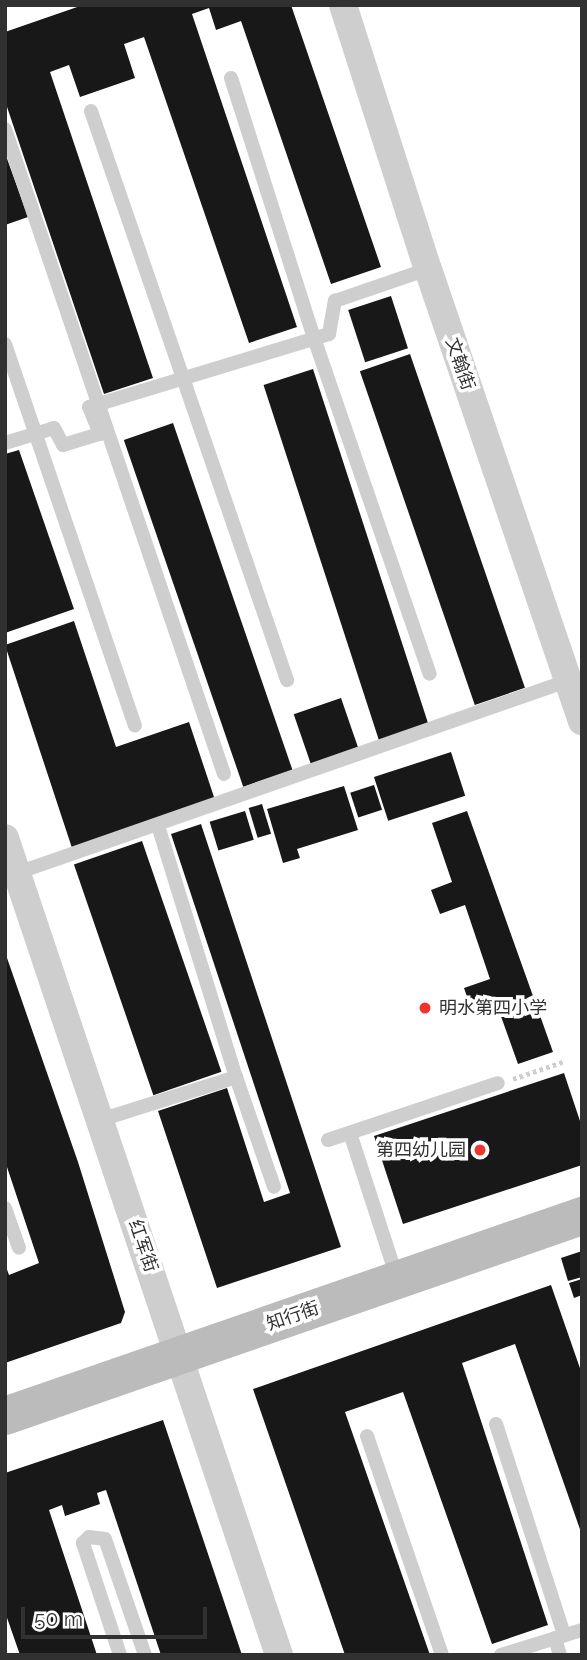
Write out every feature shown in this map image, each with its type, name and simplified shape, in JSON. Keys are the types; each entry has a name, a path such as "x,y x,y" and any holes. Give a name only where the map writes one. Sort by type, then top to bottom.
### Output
{"street":[{"name":"文翰街","path":"343,5 428,269 582,722"},
{"name":"红军街","path":"5,838 279,1655"},
{"name":"知行街","path":"5,1416 582,1216"}],"lane":[{"path":"231,78 314,338 430,674"},
{"path":"91,111 287,680"},
{"path":"5,129 224,774"},
{"path":"5,443 54,428 63,445 100,434 89,407 329,334 335,301 428,269"},
{"path":"5,344 135,725"},
{"path":"17,873 567,681"},
{"path":"160,831 236,1077 274,1186"},
{"path":"100,1120 236,1077"},
{"path":"328,1140 499,1083"},
{"path":"350,1133 398,1280"},
{"path":"5,1208 19,1248"},
{"path":"496,1424 559,1637 560,1655"},
{"path":"367,1436 442,1655"},
{"path":"120,1655 83,1543 89,1537 105,1539 145,1655"},
{"path":"501,1655 582,1630"}],"path":[{"path":"499,1083 565,1061"}],"building":[{"path":"83,5 291,5 381,267 331,284 241,21 216,30 209,8 192,14 297,327 249,343 144,37 124,44 135,78 80,97 69,65 50,72 153,378 104,394 5,101 5,32"},
{"path":"5,153 28,217 5,225"},
{"path":"391,296 408,348 365,362 348,310"},
{"path":"410,354 525,688 475,705 360,371"},
{"path":"313,369 429,726 379,742 264,385"},
{"path":"173,423 292,770 243,787 124,440"},
{"path":"19,450 74,609 5,633 5,454"},
{"path":"74,621 116,747 189,722 215,800 72,848 5,645"},
{"path":"341,698 359,749 311,765 294,714"},
{"path":"451,752 465,796 388,821 374,777"},
{"path":"374,785 382,810 358,817 350,793"},
{"path":"344,786 358,830 297,849 300,858 283,863 267,809"},
{"path":"262,804 271,834 258,838 249,808"},
{"path":"245,811 254,840 218,851 210,822"},
{"path":"467,811 553,1052 518,1064 498,1008 474,1017 464,988 490,979 465,905 440,914 431,890 452,882 432,823"},
{"path":"201,824 341,1247 217,1288 158,1111 227,1088 264,1202 290,1193 171,834"},
{"path":"142,841 221,1072 153,1095 74,864"},
{"path":"6,955 78,1162 125,1312 121,1323 5,1363 5,1264 9,1275 39,1263 5,1161"},
{"name":"第四幼儿园","path":"564,1073 582,1127 582,1165 403,1224 374,1136"},
{"path":"582,1251 582,1277 568,1281 561,1258"},
{"path":"582,1279 582,1295 574,1298 569,1283"},
{"path":"551,1285 582,1374 582,1535 515,1344 462,1363 548,1625 492,1644 403,1392 345,1412 430,1655 345,1655 253,1389"},
{"path":"163,1420 242,1655 161,1655 106,1490 97,1493 100,1504 65,1516 62,1505 49,1510 97,1655 20,1655 5,1612 5,1473"}],"place":[{"name":"明水第四小学","path":"425,1008"},
{"name":"第四幼儿园","path":"480,1150"}]}
